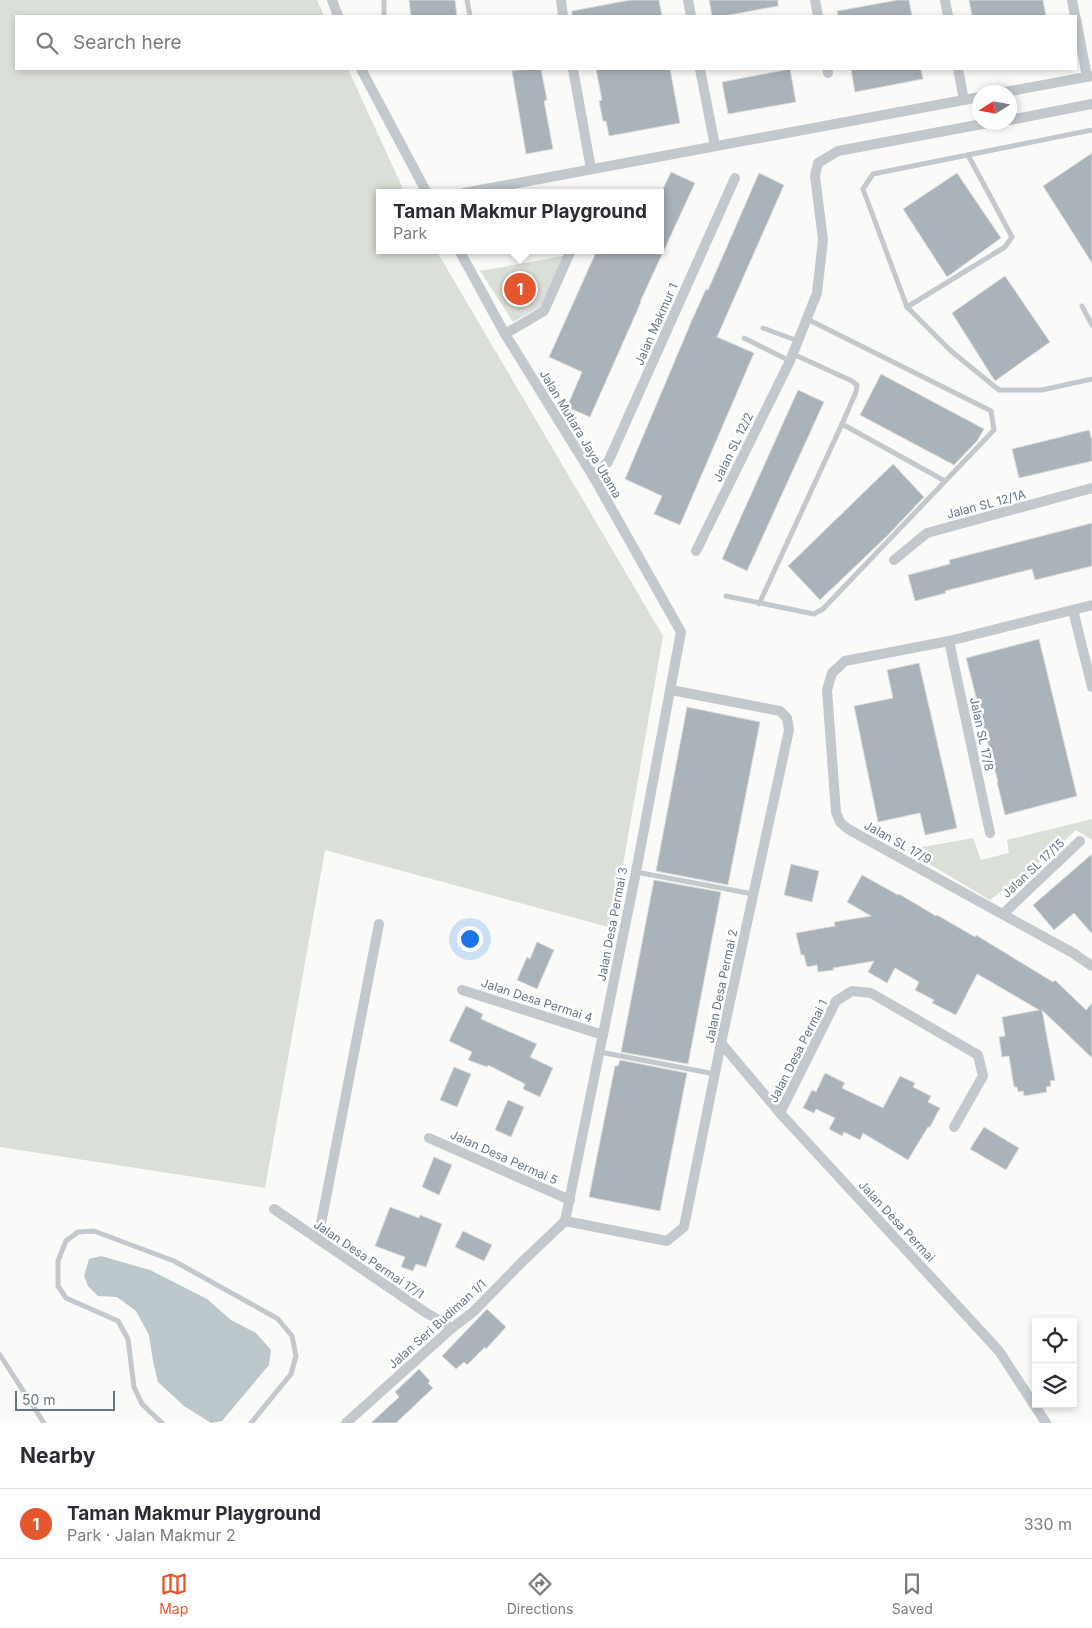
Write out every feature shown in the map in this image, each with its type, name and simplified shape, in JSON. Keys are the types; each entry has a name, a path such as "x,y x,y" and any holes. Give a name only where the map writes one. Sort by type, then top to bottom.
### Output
{"street":[{"path":"332,0 338,15"},
{"path":"561,0 564,15"},
{"path":"688,0 691,15"},
{"path":"815,0 818,15"},
{"path":"945,0 948,15"},
{"path":"1072,0 1074,15"},
{"path":"1017,90 1089,77 1077,27"},
{"path":"362,70 425,189"},
{"path":"573,70 591,169"},
{"path":"700,70 715,146"},
{"path":"958,70 964,100"},
{"path":"485,189 972,98"},
{"path":"1017,119 1092,104"},
{"name":"Jalan SL 12/2","path":"696,551 792,357 817,293 823,240 815,176 818,163 838,151 972,126"},
{"name":"Jalan Makmur 1","path":"593,476 608,462 735,178"},
{"name":"Jalan Mutiara Jaya Utama","path":"461,254 505,334 593,476 681,632"},
{"path":"505,334 544,311 569,254"},
{"name":"Jalan SL 12/1A","path":"894,560 927,533 1092,488"},
{"path":"950,641 1092,605"},
{"path":"1073,610 1092,687"},
{"name":"Jalan Desa Permai 3","path":"566,1221 636,872 681,632"},
{"name":"Jalan SL 17/9","path":"950,641 845,661 832,673 827,690 836,812 840,822 1073,953 1092,966"},
{"name":"Jalan SL 17/8","path":"950,641 990,833"},
{"name":"Jalan Desa Permai 2","path":"566,1221 667,1242 684,1227 721,1043 789,730 787,718 780,711 671,690"},
{"name":"Jalan SL 17/15","path":"1003,914 1080,841"},
{"path":"318,1239 379,924"},
{"name":"Jalan Desa Permai 4","path":"462,990 603,1035"},
{"name":"Jalan Desa Permai 1","path":"780,1113 836,1001 852,991 871,993 978,1056 983,1076 954,1127"},
{"name":"Jalan Desa Permai","path":"721,1043 780,1113 999,1351 1046,1423"},
{"name":"Jalan Desa Permai 5","path":"429,1138 570,1200"},
{"name":"Jalan Desa Permai 17/1","path":"274,1209 425,1312 452,1328"},
{"name":"Jalan Seri Budiman 1/1","path":"346,1423 452,1328 473,1312 525,1259 566,1221"}],"lane":[{"path":"384,0 384,15"},
{"path":"467,0 470,15"},
{"path":"1092,130 873,174 863,189 907,307 951,351 999,390 1042,390 1092,379"},
{"path":"907,307 1005,247 1012,237 968,155"},
{"path":"1082,306 1092,325"},
{"path":"726,596 814,614 823,609 994,430 991,411 807,319"},
{"path":"763,328 798,342"},
{"path":"744,338 852,381 857,385 856,392 842,424 760,604"},
{"path":"842,424 945,481"},
{"path":"636,872 754,894"},
{"path":"600,1052 715,1074"},
{"path":"162,1423 142,1404 134,1387 128,1339 118,1321 66,1298 58,1286 58,1261 66,1241 78,1232 94,1231 174,1261 278,1319 292,1336 296,1356 291,1374 252,1423"},
{"path":"0,1355 44,1423"}],"shaded area":[{"path":"0,0 317,0 324,15 15,15 15,70 348,70 403,189 376,189 376,254 438,254 663,636 612,928 325,850 265,1188 0,1147"},
{"path":"564,256 540,307 513,322 480,271"},
{"path":"1092,819 1092,840 1076,830 1051,853 990,900 906,850 973,838 981,860 1009,853 1007,840"},
{"path":"101,1256 150,1270 207,1299 231,1320 256,1333 271,1350 269,1365 222,1421 211,1423 184,1406 158,1382 149,1335 136,1311 117,1297 98,1296 88,1286 84,1276 89,1259"}],"building":[{"path":"409,0 455,0 457,15 411,15"},
{"path":"630,0 659,0 662,15 572,15 572,11"},
{"path":"709,0 778,0 778,6 729,15 712,15"},
{"path":"898,0 909,0 912,15 838,15 837,11"},
{"path":"969,0 1043,0 1046,15 972,15"},
{"path":"541,70 547,100 544,101 553,149 526,154 512,71"},
{"path":"596,70 670,70 680,123 609,136 606,121 603,121 599,101 602,100"},
{"path":"790,70 796,102 728,114 722,82"},
{"path":"851,70 921,70 923,79 855,92"},
{"path":"1092,153 1092,263 1043,186"},
{"path":"671,172 695,183 664,250 664,189"},
{"path":"759,173 784,185 717,337 754,353 680,525 654,514 662,496 625,479 692,320 706,289 708,290"},
{"path":"957,173 1001,238 947,277 903,209"},
{"path":"595,254 662,254 590,417 567,407 582,372 549,357"},
{"path":"1005,276 1050,342 995,381 952,313"},
{"path":"881,374 984,429 977,441 954,465 860,415"},
{"path":"798,390 824,402 747,571 722,559"},
{"path":"1089,430 1092,441 1092,461 1019,478 1012,449"},
{"path":"893,464 924,497 888,535 820,600 788,566"},
{"path":"1092,523 1092,566 1035,580 1032,569 945,591 946,593 915,601 908,575 950,564 949,560"},
{"path":"1039,639 1077,796 1005,815 966,658"},
{"path":"919,663 957,828 925,835 920,813 878,822 854,706 893,698 887,670"},
{"path":"687,707 760,722 728,885 656,871"},
{"path":"1092,854 1092,934 1074,913 1054,930 1033,905"},
{"path":"791,864 819,871 812,902 784,895"},
{"path":"862,875 975,937 976,935 1053,982 1055,980 1086,1010 1092,1003 1092,1058 1042,1010 1055,1080 1050,1081 1051,1086 1046,1087 1047,1092 1024,1096 1023,1091 1018,1092 1017,1087 1014,1087 1009,1056 1002,1057 999,1037 1005,1036 1002,1017 1039,1010 977,974 956,1015 932,1003 934,1000 915,990 919,982 895,968 887,983 868,972 874,961 818,972 817,965 807,967 804,955 801,955 796,933 835,926 834,922 871,916 847,902"},
{"path":"654,880 721,892 688,1064 621,1052"},
{"path":"537,942 554,950 537,989 517,980 527,957 530,959"},
{"path":"466,1006 483,1014 481,1019 537,1044 530,1057 553,1068 540,1097 523,1089 525,1084 488,1065 487,1067 468,1060 472,1052 449,1041"},
{"path":"620,1060 687,1073 660,1211 589,1197 615,1066 618,1066"},
{"path":"454,1067 471,1074 457,1107 440,1100"},
{"path":"825,1073 845,1083 842,1088 883,1108 900,1076 915,1083 913,1087 931,1096 928,1102 940,1108 908,1160 863,1133 860,1140 844,1132 842,1136 829,1129 835,1118 816,1109 814,1113 803,1108 812,1090 816,1092"},
{"path":"508,1100 524,1107 511,1137 495,1130"},
{"path":"984,1127 1019,1148 1006,1170 970,1149"},
{"path":"434,1157 452,1165 439,1195 422,1187"},
{"path":"390,1207 419,1218 420,1215 442,1224 426,1267 416,1264 413,1271 401,1267 405,1257 375,1246"},
{"path":"463,1231 492,1245 484,1261 455,1247"},
{"path":"487,1309 506,1327 486,1349 485,1347 467,1365 464,1362 456,1369 442,1356"},
{"path":"419,1369 430,1381 428,1383 433,1388 396,1423 371,1423 399,1397 395,1392"}],"place":[{"name":"Taman Makmur Playground","path":"520,289"}]}
